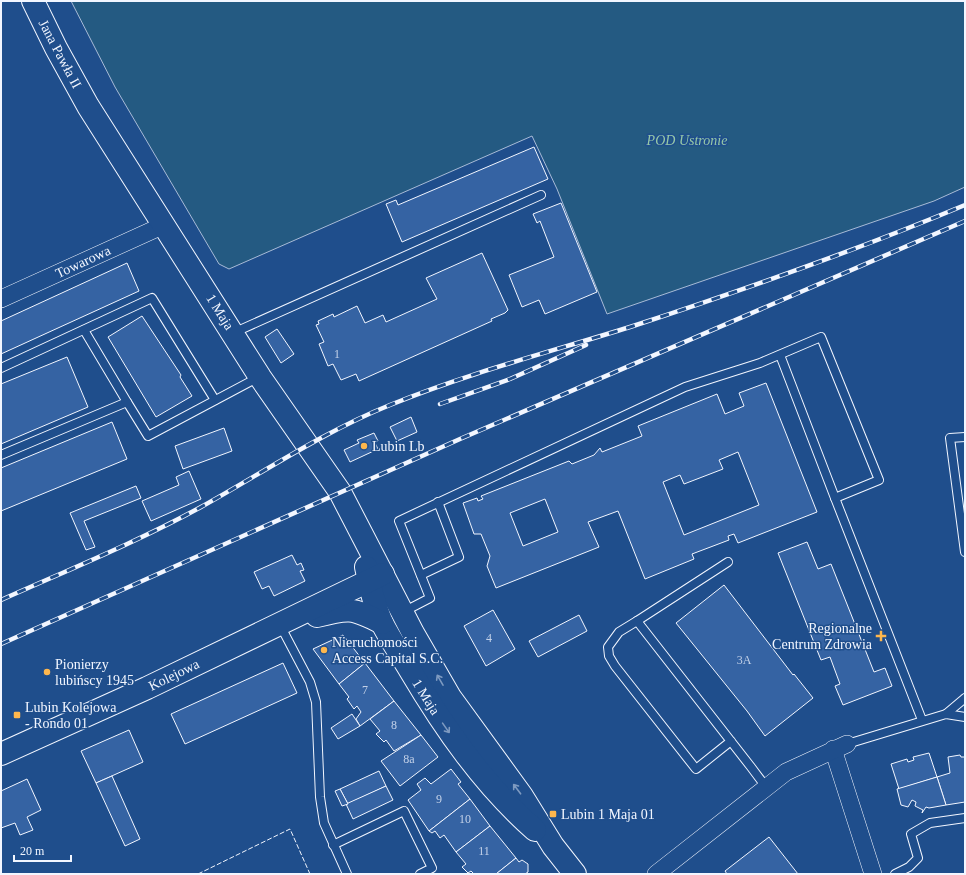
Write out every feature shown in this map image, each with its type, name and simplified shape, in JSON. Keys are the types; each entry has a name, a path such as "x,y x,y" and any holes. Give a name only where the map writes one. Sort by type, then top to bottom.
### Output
{"street":[{"name":"Jana Pawła II","path":"34,1 56,48 88,106"},
{"name":"1 Maja","path":"88,106 260,377 335,483 354,517 376,578 382,622 432,708 462,751 510,808 553,846"},
{"name":"Towarowa","path":"1,299 164,225"},
{"name":"1 Maja","path":"376,578 403,612 450,697 522,796 553,846 575,874"},
{"name":"Kolejowa","path":"1,754 280,625 376,578"},
{"name":"Kolejowa","path":"280,625 344,609 362,613 382,622"},
{"path":"656,874 791,769 840,746 872,874"}],"lane":[{"path":"233,333 541,195"},
{"path":"1,368 152,298 215,400"},
{"path":"84,330 148,436 260,377"},
{"path":"403,612 430,598 399,521 685,387 780,355 821,337 879,480 835,498"},
{"path":"780,355 922,720"},
{"path":"1,455 127,402"},
{"path":"965,437 950,438 965,552"},
{"path":"421,575 459,557 438,502"},
{"path":"728,562 619,632 608,647 609,656 615,666 696,769 731,742"},
{"path":"638,621 766,787"},
{"path":"280,625 310,682 316,702 320,797 324,822 347,874"},
{"path":"946,714 965,698"},
{"path":"840,746 946,714 965,717"},
{"path":"333,844 404,811 432,868 420,874"},
{"path":"895,874 909,867 918,858 911,834 930,823 965,818"}],"green space":[{"name":"POD Ustronie","path":"71,1 965,1 965,187 934,201 607,314 557,189 532,136 229,269 219,264 115,87"}],"building":[{"path":"534,147 548,179 402,242 386,204 396,200 398,205"},
{"path":"561,203 597,292 545,314 539,300 522,307 509,275 554,257 540,221 537,223 533,214"},
{"path":"482,253 508,310 505,313 491,319 492,321 359,381 356,374 341,380 333,364 328,366 319,344 324,342 316,325 319,324 318,321 333,314 334,317 357,306 365,323 383,315 386,322 437,299 426,278"},
{"path":"127,263 139,291 1,354 1,321"},
{"path":"142,316 181,375 180,377 192,396 156,417 108,337"},
{"path":"277,329 294,354 281,363 265,337"},
{"path":"67,357 88,407 1,444 1,384"},
{"path":"766,383 817,512 738,543 734,534 728,536 729,540 692,554 694,559 645,579 618,511 588,522 599,547 496,588 487,566 490,556 481,534 474,534 463,503 477,498 478,501 483,499 481,496 569,461 572,464 594,455 600,448 602,452 642,436 638,426 717,394 725,414 744,406 739,393","holes":["738,452 759,505 684,535 663,482 680,475 684,484 723,469 719,460","545,499 558,532 523,546 510,513"]},
{"path":"411,417 417,432 397,441 390,427"},
{"path":"112,422 127,459 1,511 1,468"},
{"path":"224,428 232,451 183,469 175,446"},
{"name":"Lubin Lb","path":"374,433 378,441 375,443 378,449 350,462 344,450 359,443 357,440"},
{"path":"189,471 201,499 151,521 142,501 179,485 176,477"},
{"path":"136,486 141,498 84,521 95,547 86,550 70,513"},
{"path":"807,542 818,569 831,564 874,672 885,668 892,686 843,705 835,686 840,684 830,657 821,660 778,553"},
{"path":"292,555 297,565 301,563 304,570 300,571 305,581 274,596 269,586 262,589 254,572"},
{"path":"724,585 793,675 794,674 813,698 765,736 747,711 676,623"},
{"path":"493,610 515,649 486,666 464,626"},
{"path":"579,615 587,631 538,657 529,641"},
{"path":"343,635 365,663 339,684 313,649"},
{"path":"283,663 297,693 185,744 171,714"},
{"path":"365,663 394,701 360,726 356,719 361,712 357,706 354,709 347,699 349,697 339,684"},
{"path":"394,701 421,735 394,751 386,740 384,742 376,734 380,731 370,719"},
{"path":"352,714 360,726 338,739 331,728"},
{"path":"129,730 143,762 96,783 81,751"},
{"path":"421,735 438,757 400,786 381,761"},
{"path":"929,753 937,777 899,789 891,764 907,759 908,762 914,760 913,757"},
{"path":"960,755 961,757 965,757 965,802 946,805 937,777 950,773 948,757"},
{"path":"451,769 461,782 458,784 470,799 429,831 408,800 421,790 417,784 425,778 431,784"},
{"path":"379,771 386,786 348,804 340,789"},
{"path":"112,776 140,839 125,846 96,783"},
{"path":"937,777 946,805 929,808 926,807 922,813 923,810 915,806 916,802 912,800 908,807 901,805 897,789"},
{"path":"27,779 41,810 27,817 33,830 20,835 15,823 1,828 1,791"},
{"path":"386,786 393,800 353,819 346,804"},
{"path":"340,789 348,804 342,806 335,791"},
{"path":"470,799 490,826 456,852 444,835 440,838 435,831 432,833 429,831"},
{"path":"490,826 516,858 496,874 474,874 471,871 468,873 462,867 466,864 456,852"},
{"path":"769,837 798,874 727,874 725,871"},
{"path":"516,858 519,862 522,860 528,864 528,872 525,874 496,874"}],"railway":[{"path":"1,600 177,520 341,427 419,393 509,363 630,327 715,299 840,254 965,205"},
{"path":"1,644 460,439 965,221"},
{"path":"440,404 510,379 586,345"}],"fence":[{"path":"198,874 290,829 310,874"}],"place":[{"name":"Lubin Lb","path":"364,446"},
{"name":"Regionalne Centrum Zdrowia","path":"881,636"},
{"name":"Nieruchomości Access Capital S.C.","path":"324,650"},
{"name":"Pionierzy lubińscy 1945","path":"47,672"},
{"name":"Lubin Kolejowa - Rondo 01","path":"17,715"},
{"name":"Lubin 1 Maja 01","path":"553,814"}]}
